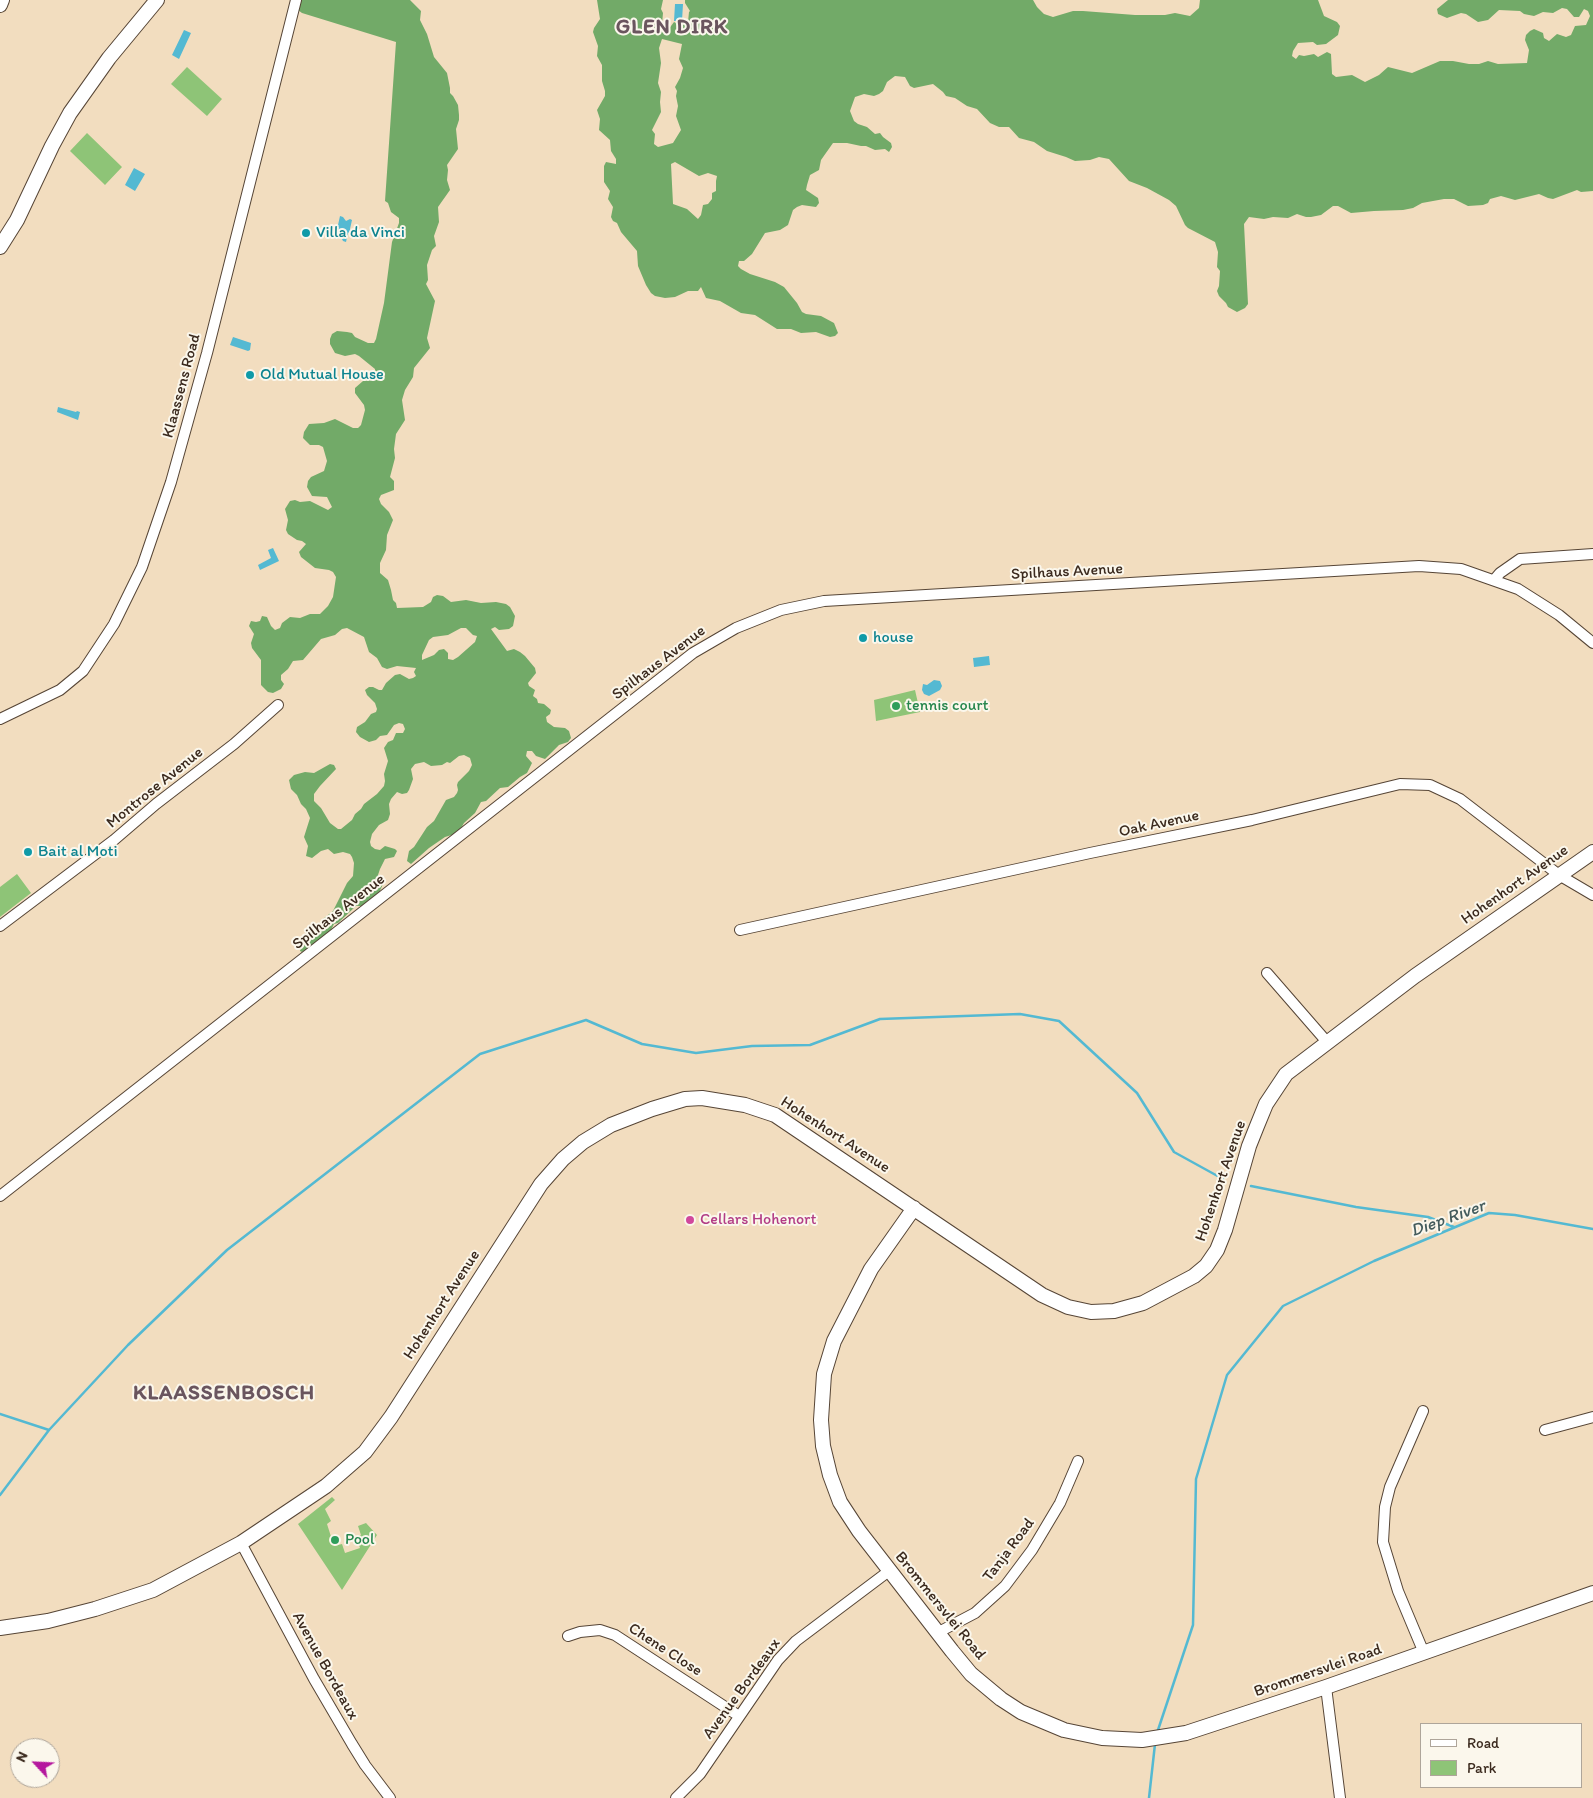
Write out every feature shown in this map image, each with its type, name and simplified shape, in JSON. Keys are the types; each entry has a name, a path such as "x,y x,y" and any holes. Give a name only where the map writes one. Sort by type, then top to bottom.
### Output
{"street":[{"path":"0,5 2,0"},
{"path":"0,247 17,220 70,113 109,58 157,0"},
{"name":"Klaassens Road","path":"0,719 60,690 83,671 119,616 142,567 171,482 207,353 296,0"},
{"path":"1494,580 1500,573 1520,559 1593,554"},
{"name":"Spilhaus Avenue","path":"0,1196 693,653 736,628 781,610 824,601 1420,566 1461,569 1518,589 1559,615 1593,643"},
{"name":"Montrose Avenue","path":"0,926 114,840 156,804 234,744 278,705"},
{"name":"Oak Avenue","path":"740,930 1090,853 1252,820 1400,784 1430,785 1460,799 1559,875 1593,895"},
{"name":"Hohenhort Avenue","path":"0,1628 48,1621 95,1609 153,1590 241,1543 326,1486 365,1452 391,1417 541,1184 563,1159 610,1125 685,1099 702,1098 745,1105 775,1115 1042,1295 1068,1307 1091,1312 1114,1311 1143,1303 1194,1276 1206,1266 1217,1250 1226,1230 1249,1146 1266,1104 1286,1074 1415,976 1593,852"},
{"path":"1267,973 1327,1042"},
{"name":"Brommersvlei Road","path":"914,1208 871,1269 834,1341 824,1374 821,1420 823,1446 830,1475 840,1502 859,1531 971,1674 1015,1708 1037,1720 1064,1730 1102,1738 1142,1740 1186,1733 1326,1687 1593,1593"},
{"path":"1423,1411 1390,1487 1385,1507 1383,1542 1398,1591 1424,1653"},
{"path":"1545,1430 1593,1417"},
{"name":"Tanja Road","path":"937,1633 975,1613 1006,1586 1032,1550 1060,1503 1078,1461"},
{"name":"Avenue Bordeaux","path":"241,1543 314,1679 365,1765 390,1798"},
{"name":"Avenue Bordeaux","path":"676,1798 700,1774 778,1660 796,1641 889,1571"},
{"name":"Chene Close","path":"568,1636 580,1632 600,1630 614,1636 739,1716"},
{"path":"1326,1687 1340,1798"}],"green space":[{"path":"300,0 410,0 421,11 420,20 427,34 434,57 447,73 450,93 458,105 459,120 456,129 458,149 447,165 447,180 450,190 438,207 439,222 434,236 436,246 432,250 427,265 428,280 426,284 435,301 427,338 430,348 414,368 413,377 405,390 402,400 405,420 396,434 395,458 390,477 394,481 394,490 381,495 379,499 393,520 387,535 386,550 380,563 380,573 388,580 397,608 423,607 437,595 443,596 451,602 466,600 481,603 496,602 510,607 515,616 513,626 509,629 499,630 495,627 491,629 507,651 514,649 520,652 535,668 536,673 528,683 535,690 533,696 537,699 538,703 544,704 551,710 550,714 546,717 547,722 554,727 565,728 569,731 571,738 568,742 559,745 545,759 536,756 532,751 527,751 526,756 532,763 527,773 508,787 500,788 486,801 481,802 475,813 464,823 460,830 429,848 411,864 407,861 409,851 414,847 427,827 434,821 446,800 454,797 457,793 458,782 472,765 470,758 464,755 442,765 431,766 424,762 415,764 411,769 413,779 409,790 407,793 402,794 397,792 391,799 388,820 379,825 372,834 370,842 371,846 375,849 380,850 385,846 397,851 394,857 385,859 380,869 378,875 382,879 383,884 379,893 364,906 356,906 338,923 334,924 329,934 302,952 300,951 301,946 314,934 323,919 333,911 347,883 353,876 354,863 350,854 343,852 334,854 328,849 321,851 312,858 306,856 308,846 304,837 310,818 297,795 291,789 289,780 294,775 305,772 314,773 330,764 334,765 336,769 314,794 314,801 321,808 330,823 338,829 341,829 352,820 364,804 384,786 384,774 388,761 384,748 388,742 393,740 396,733 403,733 405,729 403,724 399,723 394,725 387,735 380,736 376,740 369,742 360,737 356,732 357,727 365,722 377,709 375,703 365,690 373,687 382,690 386,683 395,675 400,674 409,679 413,678 416,676 414,672 416,668 397,666 387,669 382,667 377,658 369,652 364,637 347,628 342,629 335,635 321,639 303,660 293,661 281,675 281,680 284,684 281,689 273,693 268,692 261,685 261,660 252,648 251,643 254,634 249,626 251,621 260,621 262,616 267,617 275,630 280,628 282,623 290,617 300,618 310,614 320,614 333,597 336,577 333,572 315,568 301,557 299,552 306,544 288,534 286,530 288,520 285,509 290,501 295,500 300,502 310,501 328,510 332,507 327,497 312,496 307,487 311,477 324,471 327,461 323,447 310,445 303,438 304,432 309,424 324,423 335,419 353,428 358,428 361,425 365,410 364,405 355,393 355,388 363,381 373,379 375,369 355,354 345,356 335,353 330,344 330,339 332,334 337,331 352,333 355,337 368,343 374,343 384,303 392,242 399,223 399,218 391,212 388,203 385,201 396,42 302,13 298,10","holes":["461,628 466,628 473,635 477,636 475,642 458,657 453,660 448,659 448,653 444,649 422,660 422,655 429,640 433,637 448,635"]},
{"path":"597,0 663,0 661,9 663,13 662,24 663,28 668,30 674,22 678,24 688,22 690,11 685,0 1033,0 1044,14 1053,17 1073,11 1135,15 1175,13 1190,16 1199,8 1200,0 1318,0 1324,16 1337,22 1340,26 1338,35 1326,44 1317,45 1313,42 1298,43 1292,56 1296,59 1299,55 1314,54 1318,57 1327,52 1331,54 1332,74 1336,77 1352,75 1365,82 1379,75 1388,67 1412,73 1440,61 1469,64 1479,64 1488,61 1498,64 1527,63 1529,50 1525,40 1526,35 1530,31 1534,29 1543,33 1544,38 1549,41 1557,34 1566,37 1571,35 1575,26 1586,25 1590,16 1588,11 1584,9 1579,17 1574,17 1567,9 1562,8 1553,13 1543,12 1534,16 1520,11 1499,10 1488,20 1478,22 1461,13 1447,18 1438,14 1437,9 1448,0 1593,0 1593,191 1581,192 1577,190 1553,199 1539,194 1515,200 1501,196 1490,199 1488,203 1483,205 1468,206 1454,199 1444,199 1422,203 1413,208 1403,210 1351,213 1338,206 1333,206 1321,215 1311,217 1297,214 1288,218 1273,217 1264,219 1249,217 1244,224 1248,304 1237,312 1228,307 1217,291 1220,271 1217,267 1218,252 1215,242 1188,228 1176,206 1169,200 1129,181 1109,159 1099,157 1075,161 1047,151 1034,142 1019,138 1009,127 999,127 990,123 977,109 967,106 955,98 946,96 933,84 914,88 910,86 905,77 895,76 887,82 883,91 879,94 874,96 864,94 855,97 850,111 854,121 867,127 875,134 880,133 891,143 892,147 889,152 885,149 875,150 866,146 833,143 821,160 819,170 810,175 807,185 806,190 818,198 819,203 816,207 802,205 797,207 793,210 788,225 780,230 765,233 752,254 744,261 739,261 738,266 741,269 784,287 802,312 821,316 834,323 838,333 830,337 816,332 801,333 791,329 777,329 755,315 741,313 720,301 706,298 701,287 698,291 688,291 675,297 665,298 655,296 646,285 638,266 637,251 611,217 613,207 608,199 610,191 604,182 604,166 606,162 616,164 616,159 611,151 610,140 599,130 600,119 597,110 605,96 605,91 602,81 602,65 597,56 598,46 593,32 600,19","holes":["662,39 682,44 679,59 683,68 675,87 678,106 676,116 681,130 673,143 658,147 654,144 655,134 652,130 661,112 661,92 658,83 661,63 659,48","675,162 699,176 708,173 717,176 716,191 712,193 712,199 708,204 703,205 698,219 687,209 673,204 671,164"]},
{"path":"187,67 222,99 207,116 171,84"},
{"path":"87,133 122,167 105,185 70,151"},
{"name":"tennis court","path":"915,690 920,712 876,721 874,700"},
{"path":"17,874 31,893 0,917 0,887"},
{"path":"332,1497 335,1500 325,1509 331,1521 327,1524 334,1546 342,1544 345,1553 360,1548 356,1537 361,1535 358,1526 366,1523 377,1535 342,1590 298,1524"}],"water":[{"path":"675,4 683,4 682,21 674,21"},
{"path":"184,30 191,33 179,59 172,55"},
{"path":"134,168 145,174 135,191 125,185"},
{"path":"340,216 346,221 352,220 351,231 348,233 346,242 341,237 334,238 335,226 338,225"},
{"path":"233,337 251,343 250,350 230,345"},
{"path":"58,407 80,412 78,420 57,412"},
{"path":"273,548 279,561 260,570 258,565 271,558 268,550"},
{"path":"989,656 990,665 974,667 973,658"},
{"path":"934,680 940,681 942,686 940,690 929,696 924,694 922,690 923,684 927,685"}],"waterway":[{"path":"0,1414 49,1430 128,1345 227,1250 480,1054 586,1020 642,1044 696,1053 752,1046 810,1045 880,1019 1020,1014 1059,1021 1137,1093 1174,1152 1223,1179"},
{"name":"Diep River","path":"1251,1186 1356,1207 1428,1217 1454,1227"},
{"name":"Diep River","path":"1157,1733 1193,1625 1196,1479 1227,1375 1283,1306 1374,1261 1489,1213 1515,1215 1593,1229"},
{"path":"0,1495 49,1430"},
{"path":"1149,1798 1155,1744"}],"place":[{"name":"Villa da Vinci","path":"306,233"},
{"name":"Old Mutual House","path":"250,375"},
{"name":"house","path":"863,638"},
{"name":"tennis court","path":"896,706"},
{"name":"Bait al Moti","path":"28,852"},
{"name":"Cellars Hohenort","path":"690,1220"},
{"name":"Pool","path":"335,1540"}],"district":[{"name":"GLEN DIRK","path":"672,28"},
{"name":"KLAASSENBOSCH","path":"224,1394"}]}
